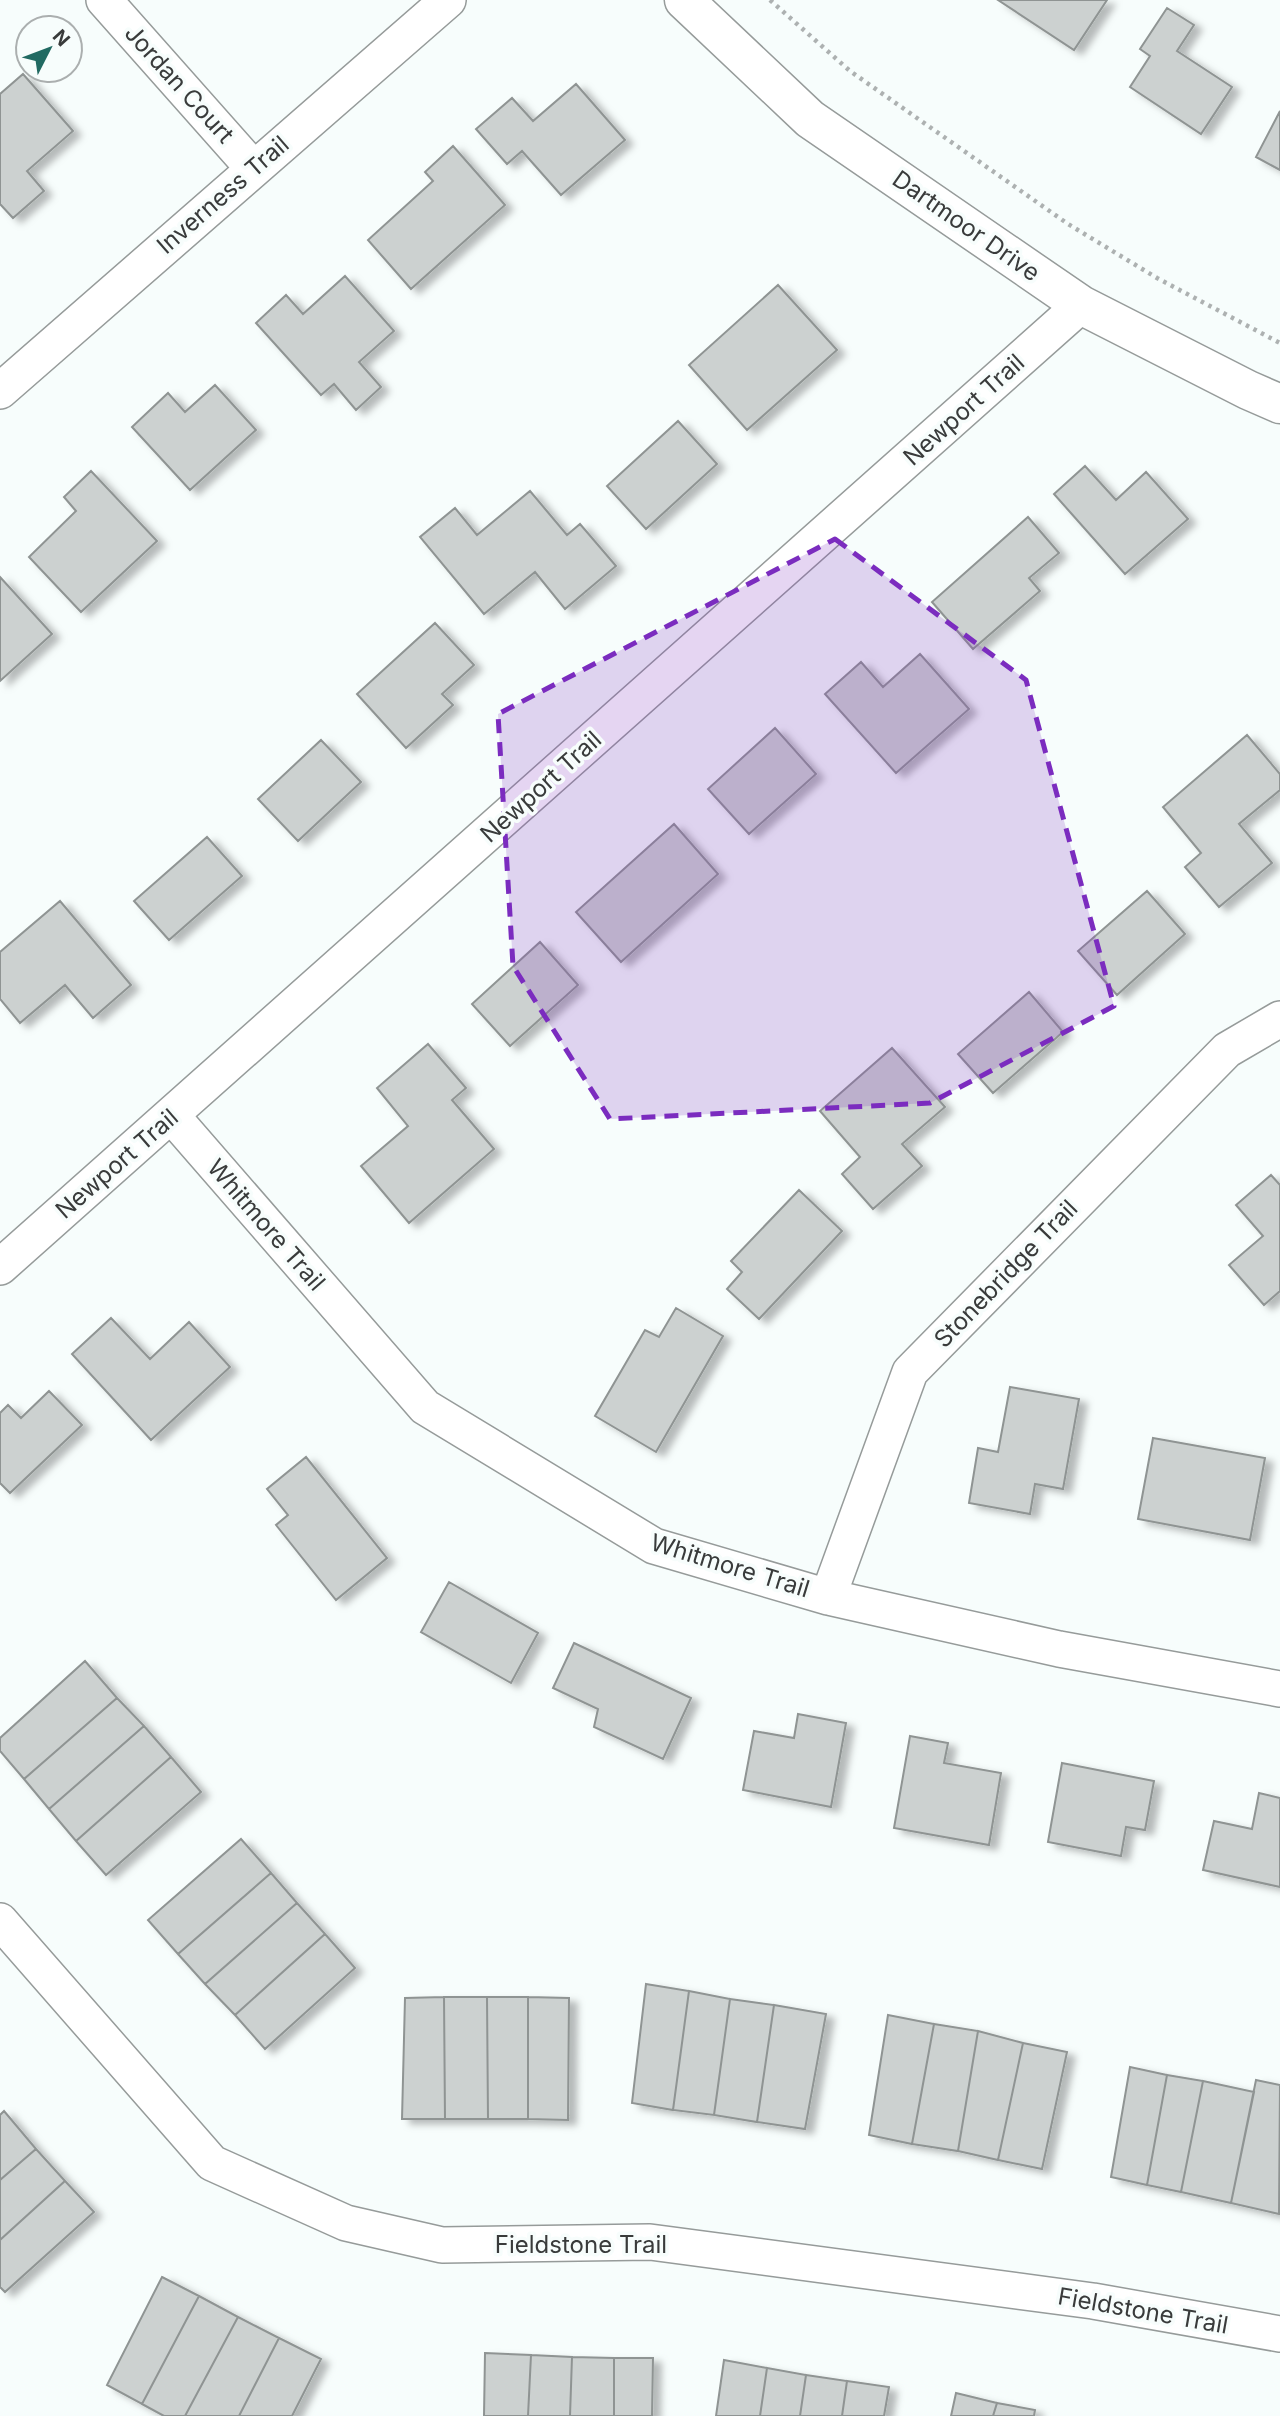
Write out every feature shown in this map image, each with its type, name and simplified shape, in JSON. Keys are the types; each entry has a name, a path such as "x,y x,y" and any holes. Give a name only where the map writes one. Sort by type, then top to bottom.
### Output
{"street":[{"name":"Jordan Court","path":"104,0 253,168"},
{"name":"Inverness Trail","path":"0,391 448,0"},
{"name":"Dartmoor Drive","path":"684,0 810,119 1081,305 1280,404"},
{"name":"Newport Trail","path":"0,1267 1081,305"},
{"name":"Stonebridge Trail","path":"828,1597 910,1372 1227,1050 1280,1019"},
{"name":"Whitmore Trail","path":"172,1116 425,1407 654,1546 828,1597 1059,1649 1280,1689"},
{"name":"Fieldstone Trail","path":"0,1922 212,2163 346,2223 442,2245 650,2242 1093,2301 1280,2334"}],"path":[{"path":"770,0 850,71 1068,224 1157,278 1280,343"}],"highlighted area":[{"path":"835,539 1026,680 1114,1006 930,1103 610,1119 513,966 498,714"}],"building":[{"path":"998,0 1107,0 1074,50"},
{"path":"1167,8 1194,25 1177,51 1232,87 1201,134 1130,87 1150,56 1140,49"},
{"path":"14,82 14,84 32,84 73,131 27,171 44,191 13,218 0,204 0,94"},
{"path":"576,84 625,140 561,195 522,151 507,164 476,129 512,98 533,121"},
{"path":"1280,111 1280,170 1256,157"},
{"path":"453,146 505,205 411,289 368,240 433,181 425,172"},
{"path":"345,276 394,331 359,362 381,387 356,410 334,384 321,395 256,323 286,295 303,314"},
{"path":"778,285 837,350 747,430 689,365"},
{"path":"215,385 256,430 190,490 132,427 168,393 185,412"},
{"path":"678,421 717,464 646,529 607,486"},
{"path":"1085,466 1116,500 1146,472 1188,519 1125,574 1054,494"},
{"path":"91,471 157,541 81,612 29,557 76,511 64,497"},
{"path":"530,491 567,535 580,524 616,566 565,609 535,572 484,614 420,537 455,508 477,535"},
{"path":"1028,517 1059,553 1029,578 1040,591 973,649 932,602"},
{"path":"0,577 52,634 0,681"},
{"path":"435,623 474,665 442,694 453,705 406,748 357,694"},
{"path":"920,654 969,709 896,773 825,694 861,662 883,687"},
{"path":"775,728 816,774 749,834 708,789"},
{"path":"1247,735 1280,774 1280,790 1239,824 1272,863 1219,907 1185,867 1201,853 1163,807"},
{"path":"321,740 361,782 298,841 258,799"},
{"path":"674,824 718,874 621,962 576,912"},
{"path":"207,837 242,876 169,940 134,901"},
{"path":"1147,891 1185,934 1117,995 1078,951"},
{"path":"60,901 131,985 93,1018 65,985 20,1023 0,999 0,952"},
{"path":"540,942 578,985 510,1046 472,1004"},
{"path":"1029,992 1063,1032 993,1093 958,1054"},
{"path":"428,1044 466,1088 452,1100 494,1149 409,1223 361,1166 408,1126 377,1088"},
{"path":"892,1048 945,1107 902,1144 922,1166 873,1209 842,1174 860,1157 820,1111"},
{"path":"1271,1175 1280,1185 1280,1291 1264,1305 1229,1265 1263,1236 1236,1205"},
{"path":"799,1190 842,1231 759,1319 727,1289 742,1272 731,1261"},
{"path":"676,1308 723,1336 656,1452 595,1416 645,1330 659,1337"},
{"path":"111,1318 150,1359 189,1322 230,1367 151,1440 72,1354"},
{"path":"1010,1387 1079,1399 1063,1489 1035,1484 1030,1514 969,1503 978,1448 998,1452"},
{"path":"49,1391 82,1425 10,1493 0,1483 0,1413 8,1405 21,1418"},
{"path":"1153,1438 1265,1458 1250,1540 1138,1519"},
{"path":"306,1457 387,1558 336,1600 276,1525 288,1515 267,1489"},
{"path":"449,1582 538,1633 511,1683 421,1632"},
{"path":"574,1643 691,1698 663,1759 594,1727 598,1709 553,1688"},
{"path":"85,1661 117,1698 24,1779 0,1751 0,1738"},
{"path":"117,1698 144,1726 49,1809 24,1779"},
{"path":"798,1714 846,1723 831,1807 743,1790 754,1731 794,1738"},
{"path":"144,1726 171,1757 76,1841 49,1809"},
{"path":"910,1736 948,1743 944,1763 1001,1773 989,1845 894,1828"},
{"path":"171,1757 201,1792 106,1875 76,1841"},
{"path":"1062,1763 1154,1781 1145,1830 1126,1827 1121,1856 1048,1842"},
{"path":"1259,1793 1280,1798 1280,1887 1203,1870 1214,1821 1252,1829"},
{"path":"241,1839 271,1873 178,1954 148,1920"},
{"path":"271,1873 297,1903 205,1984 178,1954"},
{"path":"297,1903 325,1934 235,2015 205,1984"},
{"path":"325,1934 355,1968 265,2049 235,2015"},
{"path":"646,1984 689,1991 673,2110 632,2103"},
{"path":"689,1991 730,1999 714,2115 673,2110"},
{"path":"444,1997 445,2119 402,2119 405,1998"},
{"path":"444,1997 487,1997 488,2119 445,2119"},
{"path":"487,1997 528,1997 528,2119 488,2119"},
{"path":"528,1997 569,1998 568,2120 528,2119"},
{"path":"730,1999 774,2005 757,2122 714,2115"},
{"path":"774,2005 826,2014 805,2129 757,2122"},
{"path":"888,2015 934,2024 912,2144 869,2135"},
{"path":"934,2024 978,2031 958,2151 912,2144"},
{"path":"978,2031 1023,2043 998,2160 958,2151"},
{"path":"1023,2043 1067,2052 1042,2169 998,2160"},
{"path":"1130,2067 1167,2075 1147,2185 1111,2177"},
{"path":"1167,2075 1203,2081 1181,2192 1147,2185"},
{"path":"1256,2080 1280,2085 1279,2214 1231,2203"},
{"path":"1203,2081 1254,2092 1231,2203 1181,2192"},
{"path":"4,2111 36,2149 0,2180 0,2115"},
{"path":"36,2149 65,2181 0,2240 0,2180"},
{"path":"65,2181 94,2212 5,2292 0,2287 0,2240"},
{"path":"162,2277 199,2296 142,2404 107,2385"},
{"path":"199,2296 238,2317 185,2416 164,2416 142,2404"},
{"path":"238,2317 279,2338 239,2416 185,2416"},
{"path":"279,2338 321,2359 292,2416 239,2416"},
{"path":"485,2353 531,2355 528,2416 484,2416"},
{"path":"531,2355 572,2357 570,2416 528,2416"},
{"path":"572,2357 614,2358 614,2416 570,2416"},
{"path":"614,2358 653,2358 652,2416 614,2416"},
{"path":"724,2360 767,2368 760,2416 716,2416"},
{"path":"767,2368 806,2375 800,2416 760,2416"},
{"path":"806,2375 847,2381 842,2416 800,2416"},
{"path":"847,2381 889,2387 884,2416 842,2416"},
{"path":"956,2393 997,2403 993,2416 951,2416"},
{"path":"997,2403 1035,2410 1034,2416 993,2416"}]}
